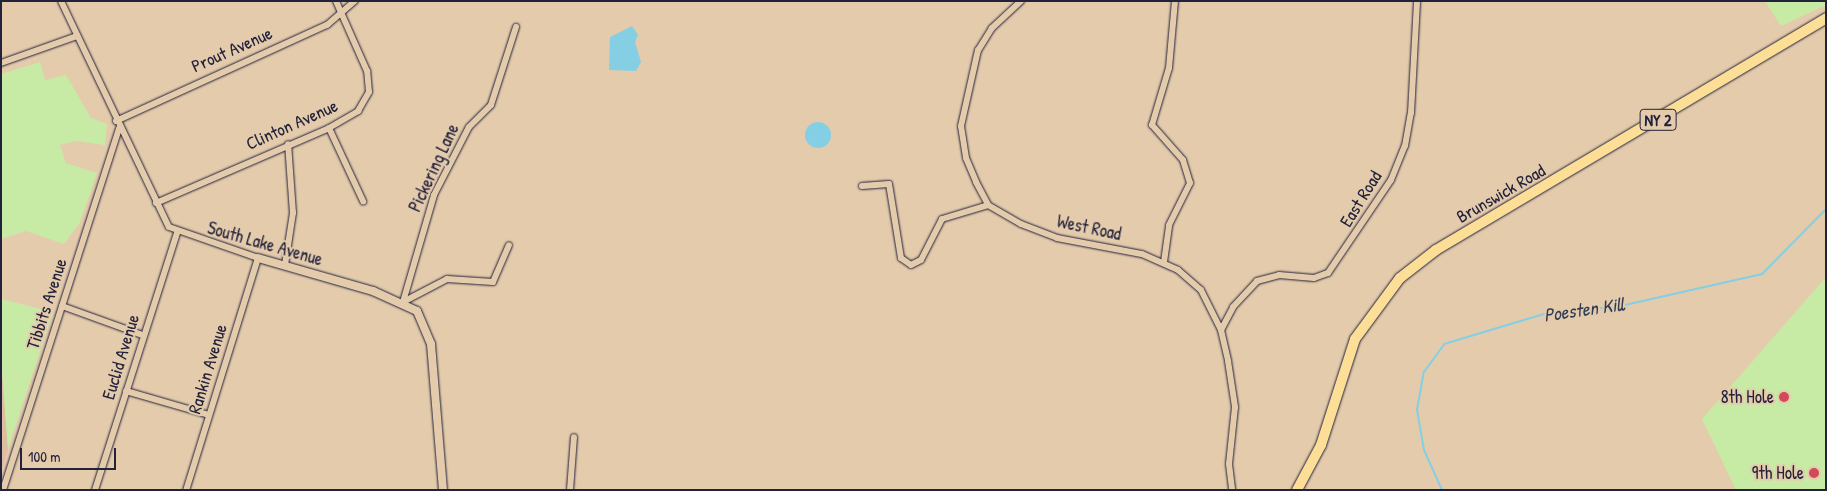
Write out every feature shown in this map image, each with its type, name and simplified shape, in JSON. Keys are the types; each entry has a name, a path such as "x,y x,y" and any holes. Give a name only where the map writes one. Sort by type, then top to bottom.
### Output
{"main road":[{"name":"Brunswick Road","path":"1296,490 1321,445 1355,339 1400,278 1436,250 1826,18"}],"street":[{"path":"61,1 119,128 156,203 177,233"},
{"name":"Clinton Avenue","path":"156,203 288,144 329,128 358,111 369,86 336,1"},
{"name":"Prout Avenue","path":"116,121 327,25 356,1"},
{"path":"862,186 889,184 901,258 911,265 921,260 942,219 988,204 966,158 961,126 965,104 984,38 1021,1"},
{"path":"1164,262 1169,225 1190,184 1183,160 1152,124 1169,68 1175,1"},
{"name":"East Road","path":"1221,330 1233,307 1257,281 1279,275 1314,278 1328,272 1391,180 1405,146 1410,112 1417,1"},
{"name":"Pickering Lane","path":"403,302 434,196 469,127 491,105 516,28"},
{"path":"1,63 77,36"},
{"name":"Tibbits Avenue","path":"3,490 119,128"},
{"path":"329,128 363,201"},
{"path":"285,266 293,213 288,144"},
{"name":"West Road","path":"988,204 1040,232 1164,262 1201,290 1221,330 1235,407 1229,464 1232,490"},
{"name":"South Lake Avenue","path":"177,233 403,302 422,318 431,344 442,490"},
{"name":"Euclid Avenue","path":"95,490 142,335 177,233"},
{"path":"403,302 447,279 493,282 509,245"},
{"name":"Rankin Avenue","path":"186,490 258,258"},
{"path":"62,306 142,335"},
{"path":"126,391 209,415"},
{"path":"570,490 574,437"}],"shaded area":[{"path":"1,358 8,449 1,472"}],"green space":[{"path":"1765,1 1826,1 1826,5 1781,26"},
{"path":"40,62 45,80 66,75 91,118 107,124 105,145 76,141 60,145 66,163 97,173 80,222 64,244 26,231 1,239 1,74"},
{"name":"8th Hole","path":"1826,277 1826,490 1736,490 1702,419"},
{"path":"1,299 53,312 8,449 1,358"}],"water":[{"path":"632,26 638,35 635,42 641,62 636,71 609,70 610,37"},
{"path":"818,122 827,126 831,135 827,144 818,148 809,144 805,135 809,126"}],"waterway":[{"name":"Poesten Kill","path":"1442,490 1424,450 1417,410 1424,372 1444,344 1551,312 1616,307 1762,274 1826,209"},
{"name":"Poesten Kill","path":"1562,490 1569,490"}],"place":[{"name":"8th Hole","path":"1784,397"},
{"name":"9th Hole","path":"1814,473"}]}
